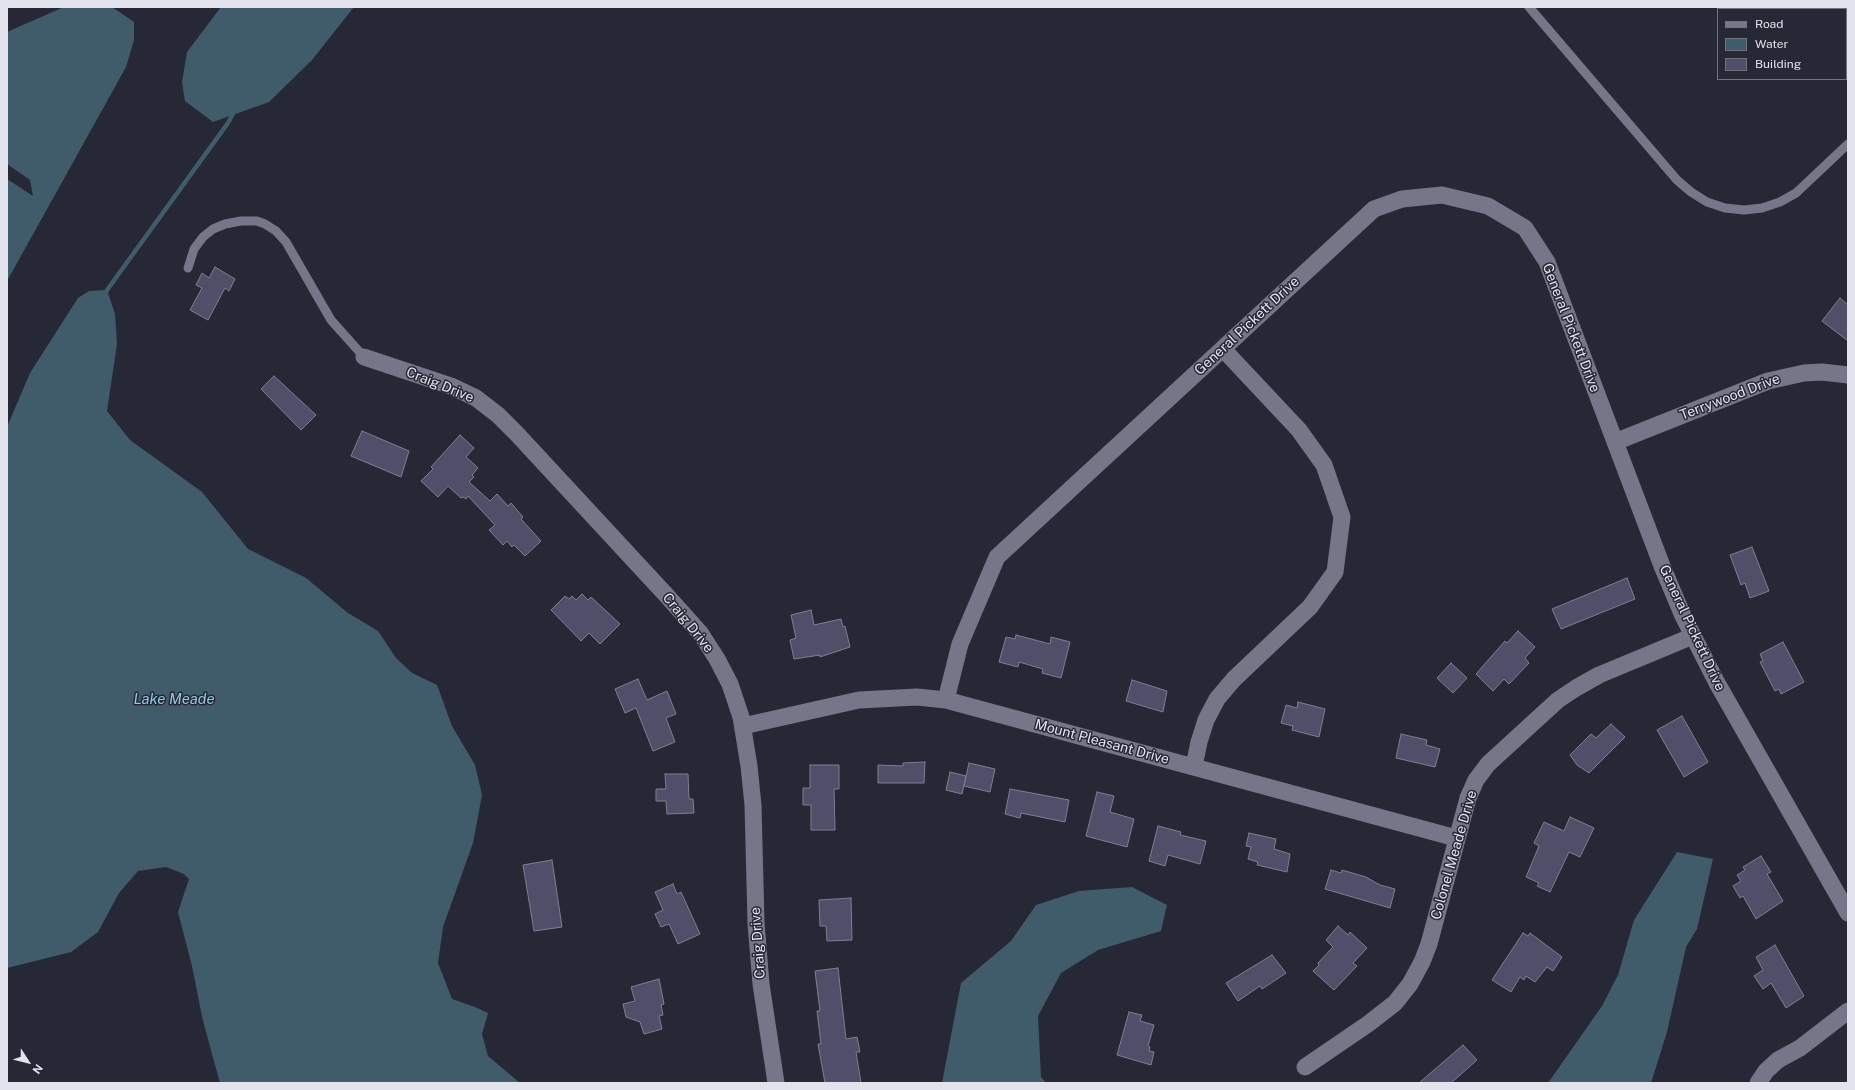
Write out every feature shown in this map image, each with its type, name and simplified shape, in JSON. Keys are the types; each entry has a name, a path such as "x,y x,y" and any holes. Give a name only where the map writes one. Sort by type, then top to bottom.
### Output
{"street":[{"name":"General Pickett Drive","path":"946,700 960,644 997,556 1374,209 1402,199 1442,195 1488,206 1524,228 1547,262 1662,566 1693,636 1720,690 1848,913"},
{"path":"1194,766 1204,728 1217,699 1234,679 1310,607 1335,572 1342,517 1324,465 1300,430 1222,348"},
{"name":"Craig Drive","path":"364,357 451,386 476,398 498,415 700,634 717,658 730,684 743,726 753,805 756,923 761,984 776,1083"},
{"name":"Terrywood Drive","path":"1615,442 1768,381 1804,373 1822,372 1848,375"},
{"name":"Colonel Meade Drive","path":"1305,1067 1368,1024 1390,1007 1410,984 1422,962 1429,944 1456,838 1468,798 1480,775 1488,764 1558,700 1576,688 1599,675 1693,636"},
{"name":"Mount Pleasant Drive","path":"743,726 859,700 917,697 946,700 1456,838"},
{"path":"1758,1083 1766,1071 1778,1060 1800,1048 1848,1010"}],"lane":[{"path":"1529,7 1677,180 1691,192 1708,202 1725,208 1744,210 1762,208 1780,202 1796,193 1848,144"},
{"path":"188,268 194,249 203,237 213,229 225,224 241,221 256,221 265,224 276,231 286,242 331,320 364,357"}],"water":[{"path":"64,7 112,7 134,22 134,40 126,67 7,281 7,179 33,196 30,180 7,164 7,32"},
{"path":"221,7 354,7 312,60 269,102 213,122 185,101 182,82 187,52"},
{"path":"1720,7 1848,7 1848,54 1847,8"},
{"name":"Lake Meade","path":"107,290 115,314 117,344 107,411 130,440 202,492 248,549 306,578 348,613 378,631 396,658 412,673 437,685 452,726 475,765 482,795 473,843 443,927 438,963 452,999 488,1013 482,1034 488,1056 520,1083 220,1083 203,1021 192,966 178,912 189,879 184,874 166,867 138,871 119,893 98,932 71,952 7,968 7,427 30,373 78,298 89,291"},
{"path":"1677,852 1713,859 1697,929 1686,947 1667,1032 1651,1083 1548,1083 1602,1006 1618,975 1634,920"},
{"path":"1132,887 1167,905 1161,931 1098,950 1061,973 1038,1016 1041,1077 1046,1083 942,1083 961,983 1011,941 1036,905 1079,891"}],"building":[{"path":"215,267 235,279 229,291 225,288 208,320 190,310 202,288 196,285 202,273 209,278"},
{"path":"1840,298 1848,305 1848,341 1822,321"},
{"path":"274,376 316,415 301,430 261,389"},
{"path":"362,431 409,451 401,477 351,456"},
{"path":"460,435 474,448 466,457 478,468 472,475 474,477 469,482 490,501 497,494 508,506 511,503 523,517 521,519 541,541 525,556 514,545 512,547 507,541 503,545 489,530 495,525 468,496 466,499 463,497 461,498 448,486 438,497 421,481 433,469 431,467"},
{"path":"1752,547 1769,591 1750,598 1745,583 1741,585 1730,555"},
{"path":"1627,578 1635,599 1561,629 1552,609"},
{"path":"582,594 588,600 591,597 620,624 600,644 589,633 581,641 551,610 565,596 569,599 572,596 576,600"},
{"path":"811,610 814,625 841,619 843,627 845,626 850,647 820,657 820,655 794,659 790,640 796,638 791,615"},
{"path":"1518,631 1535,647 1525,658 1529,663 1509,684 1504,679 1493,691 1476,674 1505,641 1507,643"},
{"path":"1016,635 1050,644 1051,637 1070,642 1061,678 1042,673 1043,669 1019,662 1018,667 999,662 1006,637 1015,639"},
{"path":"1783,642 1804,682 1781,694 1779,689 1775,691 1760,662 1763,661 1760,654"},
{"path":"1451,663 1467,678 1453,693 1437,678"},
{"path":"638,679 647,700 667,691 676,714 666,718 675,742 653,751 636,708 625,713 615,689"},
{"path":"1132,680 1167,691 1163,712 1126,701"},
{"path":"1298,702 1325,709 1319,737 1292,730 1293,726 1281,723 1286,705 1297,708"},
{"path":"1682,716 1708,762 1684,777 1657,730"},
{"path":"1611,724 1625,737 1589,773 1577,765 1570,755 1591,734 1596,738"},
{"path":"1401,734 1427,740 1426,745 1440,749 1435,767 1396,758"},
{"path":"925,762 924,783 878,783 878,765 903,766 903,763"},
{"path":"969,763 995,769 990,792 964,786"},
{"path":"810,765 839,765 839,789 834,789 835,830 811,830 811,805 803,805 803,788 810,788"},
{"path":"950,772 966,776 962,794 946,790"},
{"path":"665,774 688,774 689,799 693,799 694,813 667,814 666,801 656,801 656,789 666,789"},
{"path":"1010,789 1069,800 1065,822 1021,813 1020,818 1005,814"},
{"path":"1097,792 1114,796 1110,812 1134,819 1127,847 1086,836"},
{"path":"1570,817 1594,828 1580,857 1569,852 1550,892 1537,886 1539,883 1526,877 1539,846 1534,843 1544,822 1564,831"},
{"path":"1158,826 1181,832 1180,835 1206,841 1200,864 1168,855 1165,866 1149,861"},
{"path":"1249,833 1276,839 1274,849 1290,854 1287,872 1257,865 1258,862 1248,859 1251,847 1246,846"},
{"path":"1761,856 1771,872 1767,874 1783,901 1756,919 1743,896 1740,898 1733,886 1741,881 1737,875 1745,870 1743,867"},
{"path":"552,860 562,927 534,931 523,865"},
{"path":"1331,870 1341,873 1342,870 1366,877 1380,885 1395,889 1390,908 1325,889"},
{"path":"673,884 677,894 681,892 700,934 678,944 669,924 661,927 655,914 663,910 655,892"},
{"path":"851,898 852,940 827,941 826,926 820,926 819,900"},
{"path":"1338,926 1348,935 1350,932 1367,948 1353,963 1357,966 1334,990 1313,971 1319,965 1318,963 1333,947 1326,940"},
{"path":"1523,933 1528,936 1530,933 1562,957 1553,971 1547,967 1535,982 1526,976 1524,980 1520,977 1511,992 1492,980"},
{"path":"1775,945 1804,996 1786,1008 1771,983 1763,989 1754,976 1763,970 1756,957"},
{"path":"1272,955 1286,973 1262,989 1260,986 1238,1001 1226,983"},
{"path":"838,968 846,1039 857,1037 860,1052 856,1052 861,1083 825,1083 818,1044 821,1044 817,1011 820,1011 815,971"},
{"path":"659,979 664,1004 661,1005 663,1015 659,1016 662,1029 644,1034 640,1022 626,1017 623,1004 635,1001 631,987"},
{"path":"1129,1012 1142,1015 1140,1021 1154,1025 1148,1046 1150,1047 1149,1051 1154,1052 1151,1065 1117,1055"},
{"path":"1463,1045 1477,1060 1451,1083 1419,1083"}],"waterway":[{"path":"105,295 107,290 228,123 235,110"}]}
